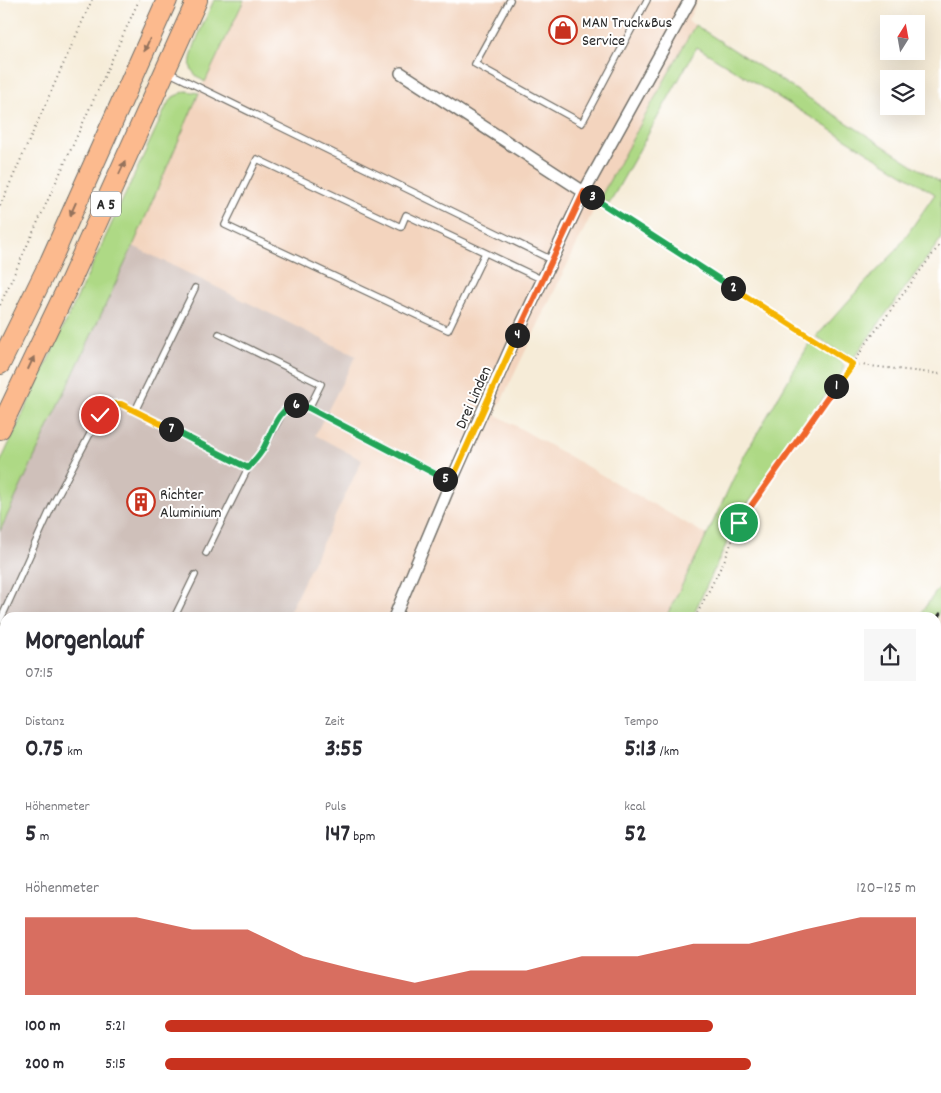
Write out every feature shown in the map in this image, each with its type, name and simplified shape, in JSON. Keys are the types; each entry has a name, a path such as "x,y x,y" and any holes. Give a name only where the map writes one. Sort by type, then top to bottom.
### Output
{"highway":[{"name":"A 5","path":"0,364 50,262 167,0"},
{"name":"A 5","path":"0,429 71,280 197,0"}],"street":[{"name":"Drei Linden","path":"397,612 451,482 584,192 690,0"},
{"path":"401,73 584,192"}],"lane":[{"path":"510,0 475,64 582,123 647,0"},
{"path":"166,71 552,260"},
{"path":"484,253 448,330 225,225 257,159 401,227 406,215 543,280"},
{"path":"135,411 195,288"},
{"path":"219,334 321,384 309,408"},
{"path":"4,612 53,504 100,415 111,404 121,404 248,468"},
{"path":"206,553 248,468 262,451 283,412 290,406 299,405 309,408 451,482"},
{"path":"177,612 195,575"}],"path":[{"path":"0,206 92,0"},
{"path":"0,305 139,0"},
{"path":"584,192 852,364 941,374"},
{"path":"698,612 726,557 739,523 901,295 941,243"}],"shaded area":[{"path":"244,0 698,0 688,21 695,25 596,205 495,414 707,535 668,612 0,612 0,531 133,246 199,93"},
{"path":"133,246 356,356 315,435 362,460 289,612 0,612 0,531"}],"green space":[{"path":"214,0 244,0 205,82 193,72 191,62 199,34"},
{"path":"695,25 941,183 941,239 852,360 816,337 895,252 935,194 697,47 609,204 600,198"},
{"path":"186,91 199,93 133,246 0,531 0,463 167,105 173,97"},
{"path":"811,341 841,361 844,366 842,372 740,515 694,612 668,612 707,535 744,456"},
{"path":"941,585 940,612 922,612"}],"place":[{"name":"MAN Truck&Bus Service","path":"563,30"},
{"name":"Richter Aluminium","path":"141,502"}],"route":[{"path":"100,415 111,404 121,404 248,468 262,451 283,412 290,406 299,405 309,408 451,482 517,334 584,192 852,364 739,523"}]}
